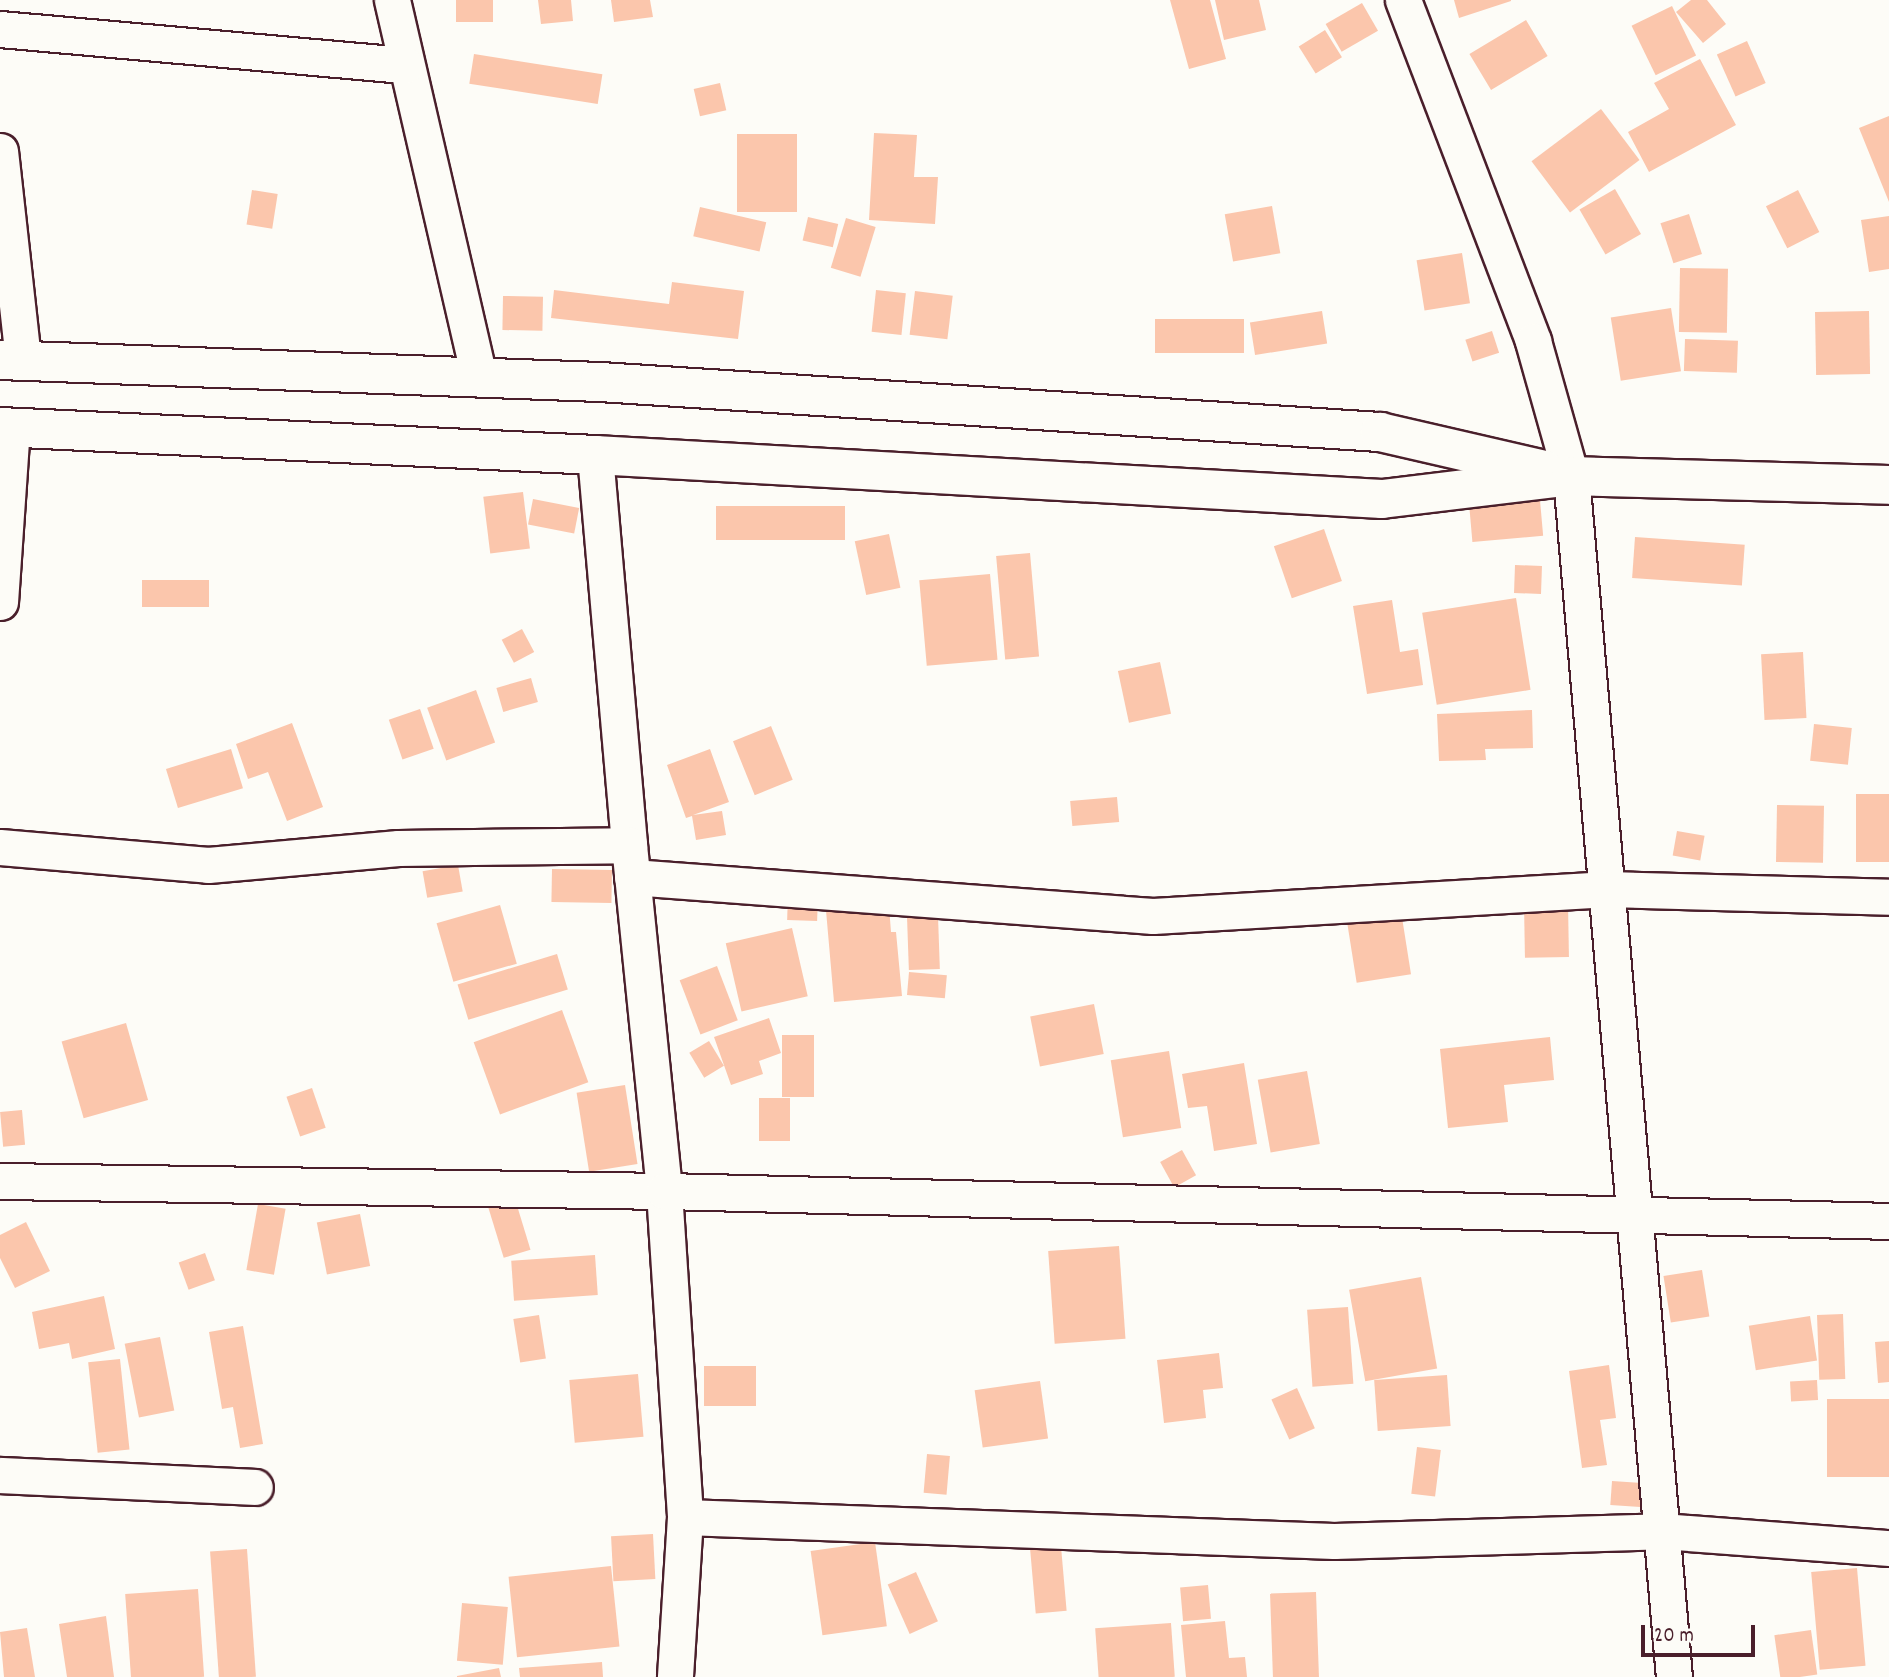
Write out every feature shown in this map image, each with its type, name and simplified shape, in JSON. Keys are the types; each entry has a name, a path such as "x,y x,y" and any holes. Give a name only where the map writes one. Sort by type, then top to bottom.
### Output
{"main road":[{"path":"11,360 600,382 1380,432 1571,476"},
{"path":"6,427 595,455 1382,499 1571,476 1889,485"}],"street":[{"path":"392,0 479,378"},
{"path":"1403,0 1533,341 1571,476 1674,1677"},
{"path":"0,29 405,65"},
{"path":"0,151 11,360"},
{"path":"0,602 6,427"},
{"path":"595,455 630,861 664,1191 685,1517 676,1677"},
{"path":"0,847 208,865 398,848 630,861 1153,916 1608,889 1889,897"},
{"path":"0,1181 664,1191 1889,1221"},
{"path":"0,1475 255,1487"},
{"path":"685,1517 1334,1541 1662,1531 1889,1548"}],"building":[{"path":"456,0 493,0 493,22 456,22"},
{"path":"538,0 571,0 573,21 541,24"},
{"path":"611,0 650,0 653,17 614,22"},
{"path":"1170,0 1210,0 1226,59 1189,69"},
{"path":"1215,0 1259,0 1266,30 1224,40"},
{"path":"1454,0 1511,0 1511,1 1459,18"},
{"path":"1691,0 1707,0 1726,24 1703,43 1676,12"},
{"path":"1362,3 1378,31 1342,52 1326,24"},
{"path":"1672,6 1696,55 1656,75 1632,26"},
{"path":"1526,20 1548,56 1491,90 1469,54"},
{"path":"1325,30 1342,57 1316,74 1299,46"},
{"path":"1747,41 1766,83 1736,96 1717,54"},
{"path":"474,54 602,74 598,104 469,84"},
{"path":"1700,59 1736,125 1649,172 1628,132 1669,109 1654,83"},
{"path":"720,83 726,110 700,116 694,89"},
{"path":"1601,109 1640,160 1570,212 1532,161"},
{"path":"1889,116 1889,202 1859,128"},
{"path":"874,133 917,135 914,177 938,177 935,224 869,220"},
{"path":"737,134 797,134 797,212 737,212"},
{"path":"1615,189 1641,234 1605,255 1579,210"},
{"path":"252,190 278,194 272,229 247,225"},
{"path":"1798,190 1819,232 1787,248 1766,206"},
{"path":"1272,206 1280,253 1233,262 1225,214"},
{"path":"700,207 766,222 760,252 693,236"},
{"path":"1689,214 1702,254 1673,263 1660,223"},
{"path":"1889,216 1889,269 1869,272 1861,220"},
{"path":"808,217 838,224 833,247 803,240"},
{"path":"846,218 876,227 860,277 831,268"},
{"path":"1462,253 1470,303 1425,311 1417,260"},
{"path":"1680,268 1728,269 1727,333 1679,332"},
{"path":"672,282 744,291 738,339 551,318 554,290 669,304"},
{"path":"876,290 906,293 901,335 872,332"},
{"path":"915,291 953,296 947,339 910,335"},
{"path":"503,296 543,297 542,331 502,330"},
{"path":"1671,308 1681,371 1621,381 1611,318"},
{"path":"1322,311 1327,344 1255,355 1250,322"},
{"path":"1869,311 1870,374 1816,375 1815,312"},
{"path":"1155,319 1244,319 1244,353 1155,353"},
{"path":"1492,331 1499,353 1472,362 1465,340"},
{"path":"1685,339 1738,341 1737,373 1684,371"},
{"path":"523,492 530,549 490,553 483,497"},
{"path":"533,499 579,508 574,533 528,525"},
{"path":"1540,500 1543,536 1472,542 1469,506"},
{"path":"716,506 845,506 845,540 716,540"},
{"path":"1324,529 1342,581 1292,598 1274,546"},
{"path":"889,534 900,588 866,595 855,541"},
{"path":"1635,537 1745,545 1742,586 1632,578"},
{"path":"1030,553 1039,657 1005,660 996,556"},
{"path":"1515,565 1542,566 1541,594 1514,593"},
{"path":"990,574 997,660 927,666 919,580"},
{"path":"142,580 209,580 209,607 142,607"},
{"path":"1516,598 1531,690 1437,705 1422,613"},
{"path":"1392,600 1400,652 1418,649 1423,685 1367,694 1353,606"},
{"path":"522,629 534,652 514,663 502,640"},
{"path":"1803,652 1806,718 1765,720 1761,654"},
{"path":"1160,662 1171,714 1129,723 1118,671"},
{"path":"531,678 538,702 503,712 496,688"},
{"path":"476,690 495,743 446,760 427,708"},
{"path":"420,709 434,749 402,759 389,720"},
{"path":"1532,710 1533,748 1485,749 1486,760 1439,761 1437,714"},
{"path":"292,723 323,807 287,821 268,772 248,779 236,744"},
{"path":"1814,724 1852,728 1848,765 1810,761"},
{"path":"771,726 793,780 755,795 733,741"},
{"path":"231,749 243,788 178,808 166,769"},
{"path":"710,749 729,802 693,815 722,811 726,835 696,840 692,816 686,818 667,765"},
{"path":"1856,794 1889,794 1889,862 1856,862"},
{"path":"1117,797 1119,822 1072,826 1070,801"},
{"path":"1777,805 1824,806 1823,863 1776,862"},
{"path":"1677,831 1705,836 1700,860 1673,856"},
{"path":"458,865 463,892 427,898 423,871"},
{"path":"552,869 612,870 611,903 551,902"},
{"path":"888,893 891,932 896,932 902,996 834,1002 825,899"},
{"path":"788,895 818,896 817,921 787,920"},
{"path":"1568,903 1569,957 1525,958 1524,904"},
{"path":"500,905 517,964 453,982 437,923"},
{"path":"1401,911 1411,974 1357,983 1347,920"},
{"path":"938,916 940,969 909,970 907,917"},
{"path":"792,928 808,996 741,1012 726,943"},
{"path":"557,954 568,989 468,1020 458,984"},
{"path":"717,966 738,1020 700,1034 680,980"},
{"path":"909,972 947,975 945,998 907,995"},
{"path":"1094,1004 1104,1054 1040,1066 1030,1016"},
{"path":"562,1010 588,1082 500,1115 474,1042"},
{"path":"769,1018 781,1053 759,1061 763,1074 731,1085 714,1037"},
{"path":"126,1023 148,1100 84,1118 62,1041"},
{"path":"782,1035 814,1035 814,1097 782,1097"},
{"path":"1550,1037 1554,1080 1504,1085 1508,1122 1448,1128 1440,1049"},
{"path":"709,1041 724,1066 704,1078 689,1053"},
{"path":"1169,1051 1181,1128 1123,1137 1111,1060"},
{"path":"1244,1063 1257,1144 1214,1151 1207,1106 1188,1108 1182,1074"},
{"path":"1307,1071 1320,1144 1271,1153 1258,1080"},
{"path":"625,1085 638,1164 589,1172 577,1093"},
{"path":"312,1088 326,1128 300,1137 286,1097"},
{"path":"759,1098 790,1098 790,1141 759,1141"},
{"path":"22,1110 25,1145 3,1147 0,1112"},
{"path":"1182,1150 1196,1175 1174,1187 1160,1162"},
{"path":"515,1199 530,1250 504,1258 488,1207"},
{"path":"258,1204 286,1209 274,1275 246,1270"},
{"path":"360,1214 370,1266 327,1274 317,1222"},
{"path":"26,1222 50,1271 15,1288 0,1258 0,1235"},
{"path":"1119,1246 1125,1339 1055,1344 1048,1251"},
{"path":"205,1253 215,1280 189,1290 179,1263"},
{"path":"595,1255 598,1295 514,1301 511,1261"},
{"path":"1702,1270 1709,1316 1671,1323 1663,1276"},
{"path":"1421,1277 1437,1369 1365,1381 1349,1290"},
{"path":"104,1296 115,1349 72,1359 69,1343 39,1349 32,1312"},
{"path":"1348,1307 1353,1384 1312,1387 1307,1310"},
{"path":"1843,1314 1845,1379 1819,1380 1817,1315"},
{"path":"539,1315 546,1358 520,1363 513,1319"},
{"path":"1810,1316 1817,1360 1756,1370 1749,1326"},
{"path":"243,1326 263,1444 240,1448 233,1407 222,1409 209,1332"},
{"path":"160,1337 174,1411 139,1417 125,1344"},
{"path":"1889,1341 1889,1382 1878,1383 1875,1342"},
{"path":"1219,1353 1223,1388 1203,1390 1206,1418 1164,1423 1157,1360"},
{"path":"120,1359 130,1450 98,1453 88,1362"},
{"path":"1609,1365 1616,1418 1600,1420 1607,1465 1582,1468 1569,1371"},
{"path":"704,1366 756,1366 756,1406 704,1406"},
{"path":"638,1374 643,1437 575,1443 569,1380"},
{"path":"1447,1375 1451,1426 1378,1431 1374,1380"},
{"path":"1817,1380 1818,1400 1791,1401 1790,1381"},
{"path":"1040,1381 1048,1438 983,1448 975,1390"},
{"path":"1297,1388 1315,1428 1289,1440 1271,1399"},
{"path":"1827,1399 1889,1399 1889,1477 1827,1477"},
{"path":"1417,1447 1441,1450 1435,1497 1411,1494"},
{"path":"927,1454 950,1456 947,1495 924,1493"},
{"path":"1612,1481 1642,1483 1640,1507 1610,1505"},
{"path":"653,1534 655,1579 613,1581 611,1536"},
{"path":"1060,1535 1067,1611 1036,1613 1029,1538"},
{"path":"875,1542 887,1626 822,1635 811,1551"},
{"path":"247,1549 256,1677 219,1677 210,1552"},
{"path":"611,1566 619,1647 517,1657 509,1577"},
{"path":"1857,1568 1866,1666 1820,1670 1811,1572"},
{"path":"916,1572 938,1621 910,1634 888,1585"},
{"path":"1208,1585 1211,1619 1183,1621 1180,1587"},
{"path":"198,1589 204,1677 131,1677 125,1594"},
{"path":"1316,1592 1319,1677 1273,1677 1270,1594"},
{"path":"462,1603 508,1607 503,1665 457,1661"},
{"path":"106,1616 114,1677 67,1677 59,1624"},
{"path":"1225,1621 1229,1658 1245,1657 1247,1677 1186,1677 1181,1625"},
{"path":"1171,1623 1175,1677 1099,1677 1095,1628"},
{"path":"27,1628 35,1677 4,1677 0,1632"},
{"path":"1811,1630 1817,1675 1780,1677 1774,1635"},
{"path":"602,1662 603,1677 520,1677 519,1668"},
{"path":"499,1668 501,1677 457,1677 457,1676"}]}
